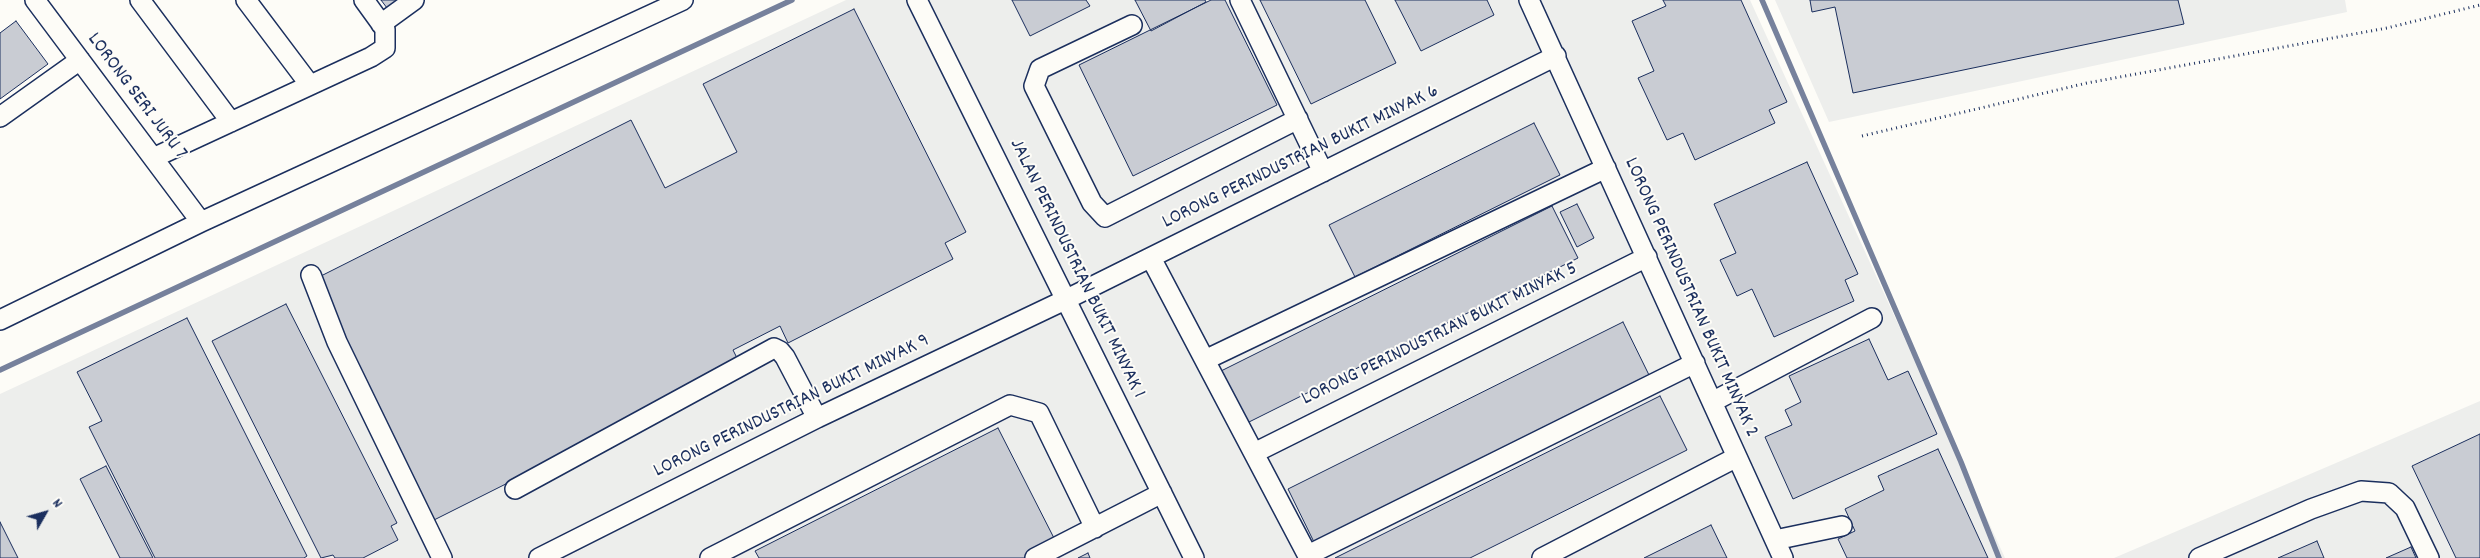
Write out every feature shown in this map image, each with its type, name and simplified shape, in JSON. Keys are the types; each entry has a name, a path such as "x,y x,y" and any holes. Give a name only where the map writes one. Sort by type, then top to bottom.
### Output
{"street":[{"name":"LORONG SERI JURU 7","path":"35,0 201,222"},
{"path":"140,0 231,122"},
{"path":"246,0 310,85"},
{"path":"154,158 371,57 385,48 385,28 364,0"},
{"path":"381,24 414,0"},
{"path":"0,320 201,222 683,0"},
{"name":"JALAN PERINDUSTRIAN BUKIT MINYAK 1","path":"917,0 1194,558"},
{"path":"1240,0 1323,172"},
{"name":"LORONG PERINDUSTRIAN BUKIT MINYAK 2","path":"1532,1 1783,558"},
{"path":"1132,25 1040,69 1034,86 1092,203 1105,217 1298,119"},
{"name":"LORONG PERINDUSTRIAN BUKIT MINYAK 6","path":"1067,300 1556,56"},
{"path":"0,117 80,60"},
{"path":"1205,360 1606,168"},
{"name":"LORONG PERINDUSTRIAN BUKIT MINYAK 5","path":"1254,453 1647,257"},
{"path":"1151,258 1309,556 1695,363"},
{"path":"311,275 337,342 442,558"},
{"name":"LORONG PERINDUSTRIAN BUKIT MINYAK 9","path":"539,558 817,418 1067,300"},
{"path":"1712,402 1872,318"},
{"path":"515,489 774,348 785,357 817,418"},
{"path":"710,558 741,551 1010,405 1039,413 1095,528"},
{"path":"1542,558 1737,457"},
{"path":"2199,558 2312,509 2361,492 2389,493 2405,508 2428,558"},
{"path":"1036,558 1162,493"},
{"path":"1775,540 1842,526"}],"path":[{"path":"1862,136 2087,82 2387,28 2480,5"}],"shaded area":[{"path":"846,0 1750,0 2005,558 0,558 0,394"},
{"path":"1775,0 2345,0 2347,12 1829,122"},
{"path":"2480,401 2480,558 2114,558 2378,445"}],"building":[{"path":"381,0 397,0 387,8"},
{"path":"1012,0 1086,0 1090,6 1030,36"},
{"path":"1135,0 1205,0 1206,2 1151,31"},
{"path":"1211,0 1225,0 1277,105 1133,176 1079,65"},
{"path":"1260,0 1365,0 1396,63 1311,104"},
{"path":"1395,0 1487,0 1494,15 1421,51"},
{"path":"1663,0 1741,0 1787,102 1769,110 1775,123 1695,160 1683,133 1667,140 1638,78 1654,71 1632,21 1666,6"},
{"path":"1810,0 2178,0 2184,24 1853,93 1835,7 1812,12"},
{"path":"854,9 966,232 945,243 953,259 788,343 780,326 733,350 741,366 434,520 313,280 631,120 665,188 737,152 703,84"},
{"path":"16,21 48,64 0,99 0,33"},
{"path":"1534,123 1560,175 1355,277 1329,225"},
{"path":"1807,162 1858,274 1845,280 1854,301 1774,337 1752,289 1737,296 1720,260 1736,253 1714,204"},
{"path":"1577,204 1594,238 1577,247 1560,212"},
{"path":"1552,206 1578,258 1245,424 1219,372"},
{"path":"286,304 397,523 391,526 398,540 363,558 335,558 333,555 321,558 212,341"},
{"path":"187,318 307,556 304,558 155,558 89,427 102,421 77,372"},
{"path":"1623,322 1649,375 1314,542 1288,489"},
{"path":"1869,339 1888,380 1908,371 1937,434 1793,499 1765,437 1792,425 1785,410 1801,402 1789,376"},
{"path":"1660,396 1687,450 1470,558 1335,558"},
{"path":"998,428 1057,544 1030,558 759,558 755,551"},
{"path":"2480,434 2480,558 2456,558 2412,466"},
{"path":"1938,449 1988,558 1847,558 1838,539 1855,531 1845,509 1884,490 1878,476"},
{"path":"106,466 153,558 120,558 80,479"},
{"path":"0,522 18,558 0,558"},
{"path":"1711,525 1727,558 1644,558"},
{"path":"2317,541 2324,558 2278,558"},
{"path":"2411,547 2416,558 2386,558"},
{"path":"1088,553 1090,558 1078,558"}],"waterway":[{"path":"0,370 792,0"},
{"path":"1762,0 1961,462 1999,558"}]}
